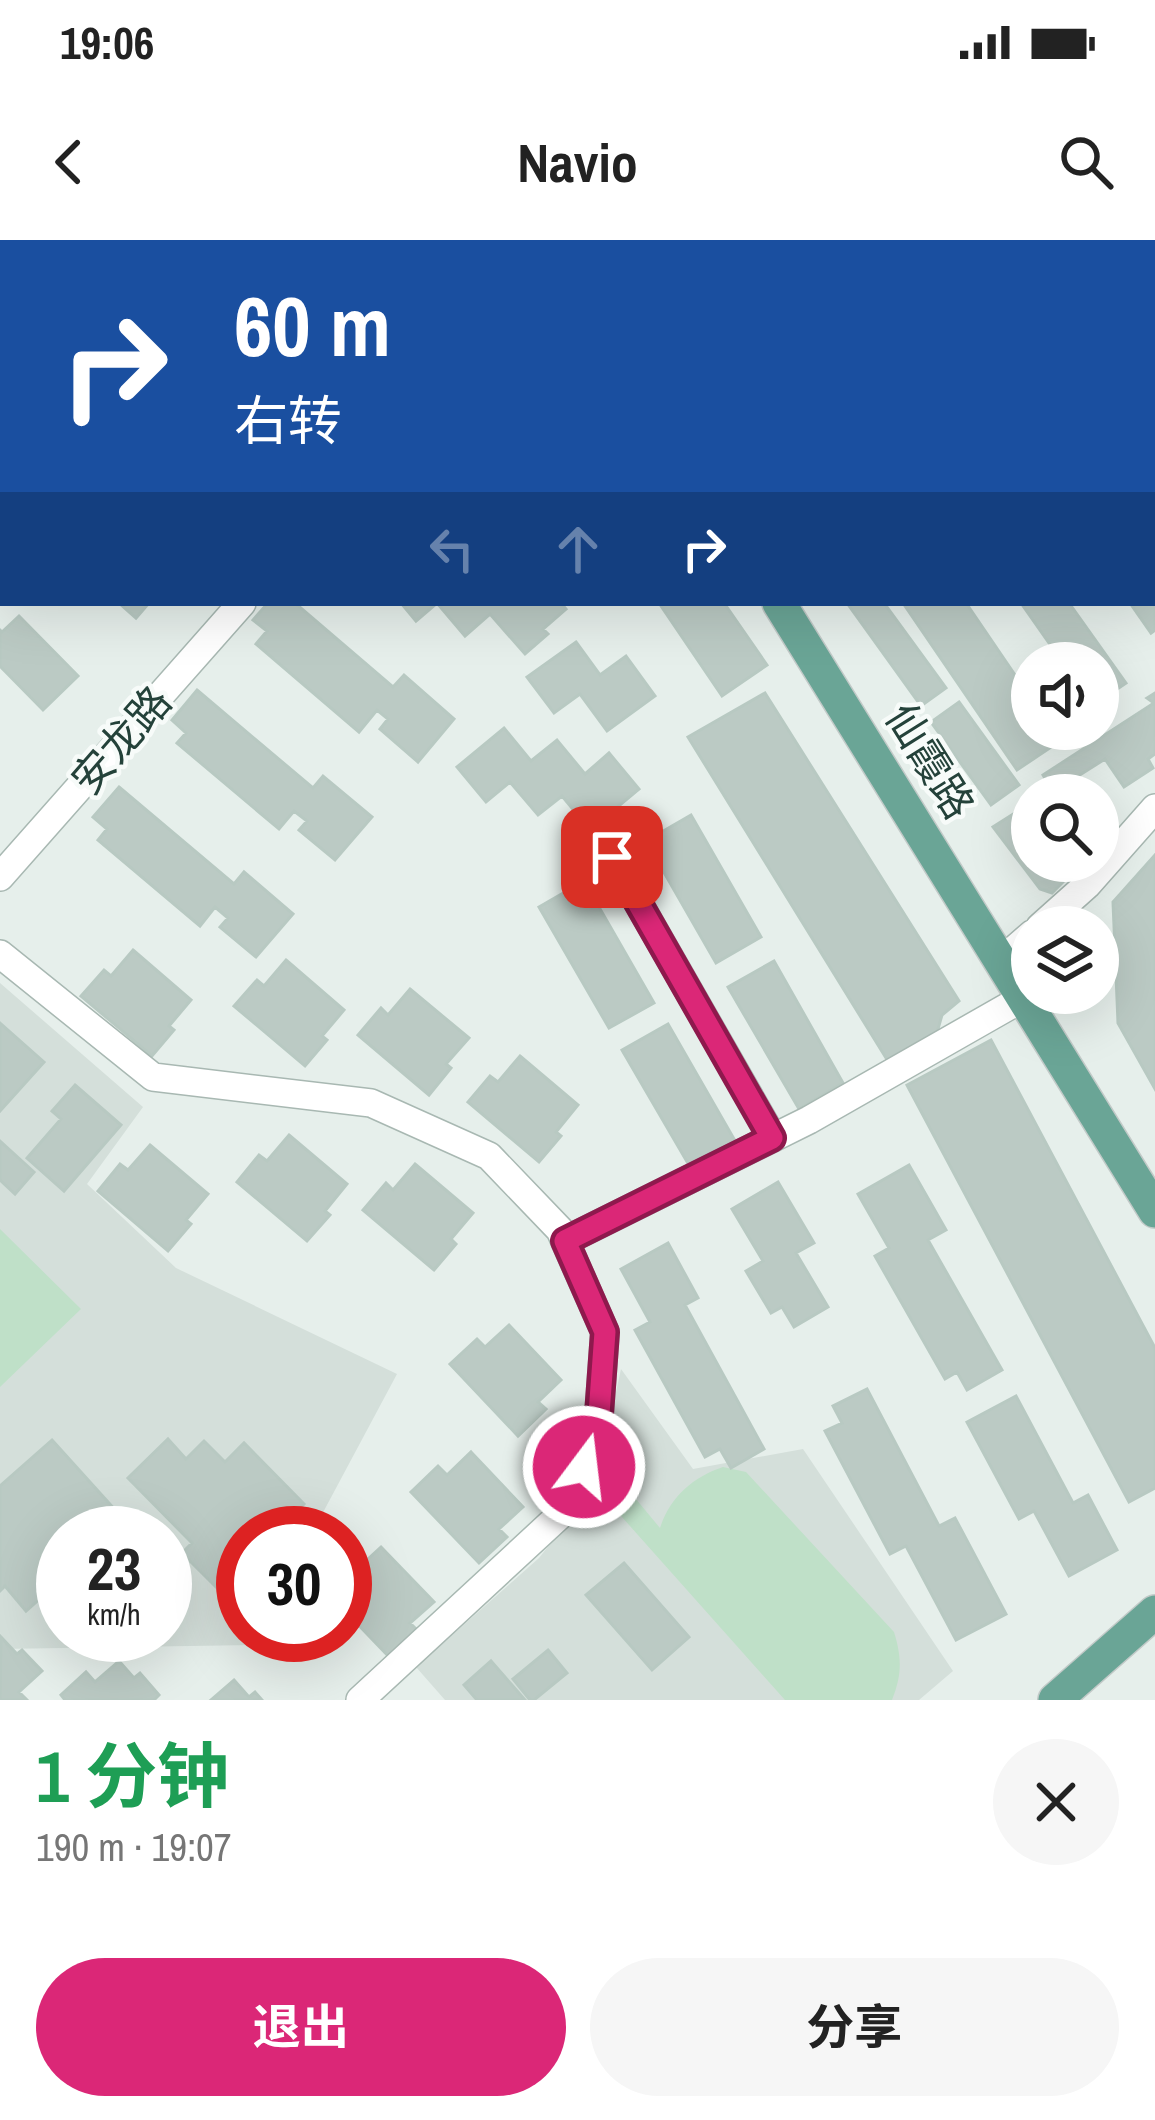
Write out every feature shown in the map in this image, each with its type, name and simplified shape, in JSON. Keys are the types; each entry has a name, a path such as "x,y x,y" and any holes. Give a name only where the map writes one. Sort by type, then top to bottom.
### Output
{"main road":[{"name":"仙霞路","path":"781,606 1011,978"},
{"name":"仙霞路","path":"1033,1014 1155,1210"},
{"path":"1055,1700 1155,1612"}],"street":[{"name":"安龙路","path":"0,877 239,606"},
{"path":"1065,906 1088,886 1155,808"},
{"path":"612,857 772,1138"},
{"path":"1001,962 1011,953"},
{"path":"0,954 153,1077 371,1102 489,1156 560,1230 605,1332 599,1414 584,1467 559,1516 380,1694"},
{"path":"565,1241 772,1138 1011,1005"}],"shaded area":[{"path":"0,983 143,1107 87,1184 176,1268 397,1374 326,1506 216,1506 216,1646 192,1646 192,1506 36,1506 36,1648 0,1649"},
{"path":"621,1369 693,1469 803,1449 953,1671 919,1700 445,1700 416,1667 539,1558 573,1515 601,1461"}],"green space":[{"path":"0,1229 81,1309 0,1387"},
{"path":"723,1467 746,1472 894,1632 900,1666 892,1700 785,1700 605,1498 621,1481 660,1528 684,1490"}],"building":[{"path":"122,606 146,606 136,618"},
{"path":"265,606 298,606 393,687 404,675 454,719 418,762 380,729 388,719 377,710 359,732 256,644 267,631 253,620"},
{"path":"404,606 434,606 416,621"},
{"path":"440,606 566,609 525,654 490,614 465,636"},
{"path":"661,606 726,606 767,665 722,696"},
{"path":"849,606 886,606 946,688 921,706"},
{"path":"905,606 968,606 1011,669 1011,750 1047,750 1017,770"},
{"path":"1023,606 1071,606 1097,642 1048,642"},
{"path":"1132,606 1155,606 1151,633"},
{"path":"19,616 78,676 43,710 0,666 0,630"},
{"path":"576,642 600,675 626,656 655,696 607,731 580,694 554,713 527,677"},
{"path":"197,690 313,788 323,776 372,817 335,860 299,830 307,821 294,811 279,829 177,743 186,733 172,720"},
{"path":"765,693 959,1001 942,1015 934,1043 891,1066 688,737"},
{"path":"1155,693 1155,754 1148,759 1153,768 1124,787 1105,759 1081,774 1045,774 1082,750 1119,750 1119,726 1154,703 1147,698"},
{"path":"959,702 1011,774 1011,791 991,805 931,722"},
{"path":"504,728 531,761 557,740 585,774 609,753 639,789 590,830 562,796 538,815 510,782 486,802 457,767"},
{"path":"119,787 234,884 244,872 293,914 256,957 220,927 228,918 215,907 200,926 98,840 107,829 93,817"},
{"path":"691,815 761,937 716,963 646,841"},
{"path":"1011,815 1011,851 993,827"},
{"path":"1155,855 1155,1089 1118,1023 1119,906 1113,902"},
{"path":"584,881 654,1003 609,1028 539,907"},
{"path":"1035,882 1063,882 1052,893"},
{"path":"133,950 191,1000 152,1056 81,996 104,970 111,976"},
{"path":"286,960 344,1010 305,1066 234,1006 257,980 264,986"},
{"path":"774,961 843,1083 799,1109 728,987"},
{"path":"410,989 469,1038 446,1064 451,1068 429,1095 358,1035 381,1008 388,1015"},
{"path":"0,1023 44,1062 0,1111"},
{"path":"668,1024 738,1146 693,1172 622,1050"},
{"path":"991,1040 1155,1348 1155,1488 1129,1502 907,1085"},
{"path":"520,1056 578,1105 539,1162 468,1102 490,1076 498,1082"},
{"path":"75,1085 121,1125 64,1191 27,1158 61,1119 52,1111"},
{"path":"289,1135 347,1184 325,1211 330,1215 307,1241 237,1182 259,1155 267,1161"},
{"path":"0,1141 34,1172 15,1194 0,1180"},
{"path":"150,1145 208,1194 168,1251 98,1191 120,1164 128,1170"},
{"path":"415,1164 473,1213 434,1270 363,1210 386,1183 393,1190"},
{"path":"909,1165 946,1230 928,1240 1002,1370 967,1390 957,1372 945,1379 875,1256 889,1248 858,1194"},
{"path":"778,1182 814,1243 796,1253 828,1307 794,1327 782,1307 771,1313 746,1271 763,1261 732,1209"},
{"path":"668,1243 698,1298 685,1305 764,1449 731,1468 720,1449 705,1457 635,1330 650,1322 621,1269"},
{"path":"509,1325 561,1380 538,1402 546,1409 518,1436 450,1364 477,1339 485,1347"},
{"path":"867,1389 939,1526 955,1518 1006,1614 956,1640 906,1546 890,1554 825,1431 842,1423 833,1406"},
{"path":"1016,1396 1073,1503 1088,1495 1117,1550 1069,1576 1034,1511 1019,1519 967,1422"},
{"path":"168,1439 186,1459 204,1441 225,1462 244,1443 304,1504 216,1506 216,1587 192,1563 192,1506 156,1506 128,1478"},
{"path":"52,1440 112,1506 36,1506 36,1602 26,1611 5,1586 0,1591 0,1486"},
{"path":"471,1452 523,1507 499,1529 507,1537 479,1563 411,1492 438,1466 447,1475"},
{"path":"381,1547 434,1602 410,1623 418,1631 390,1658 372,1639 372,1555"},
{"path":"624,1563 689,1637 652,1670 586,1595"},
{"path":"1,1637 42,1671 19,1692 27,1700 0,1700"},
{"path":"548,1650 567,1673 530,1700 513,1679"},
{"path":"491,1661 525,1700 477,1700 464,1685"},
{"path":"120,1662 134,1678 140,1673 159,1695 154,1700 65,1700 61,1695 86,1672 95,1682"},
{"path":"234,1680 249,1697 255,1692 262,1700 211,1700"}],"route":[{"path":"584,1467 599,1414 605,1332 565,1241 772,1138 612,857"}]}
